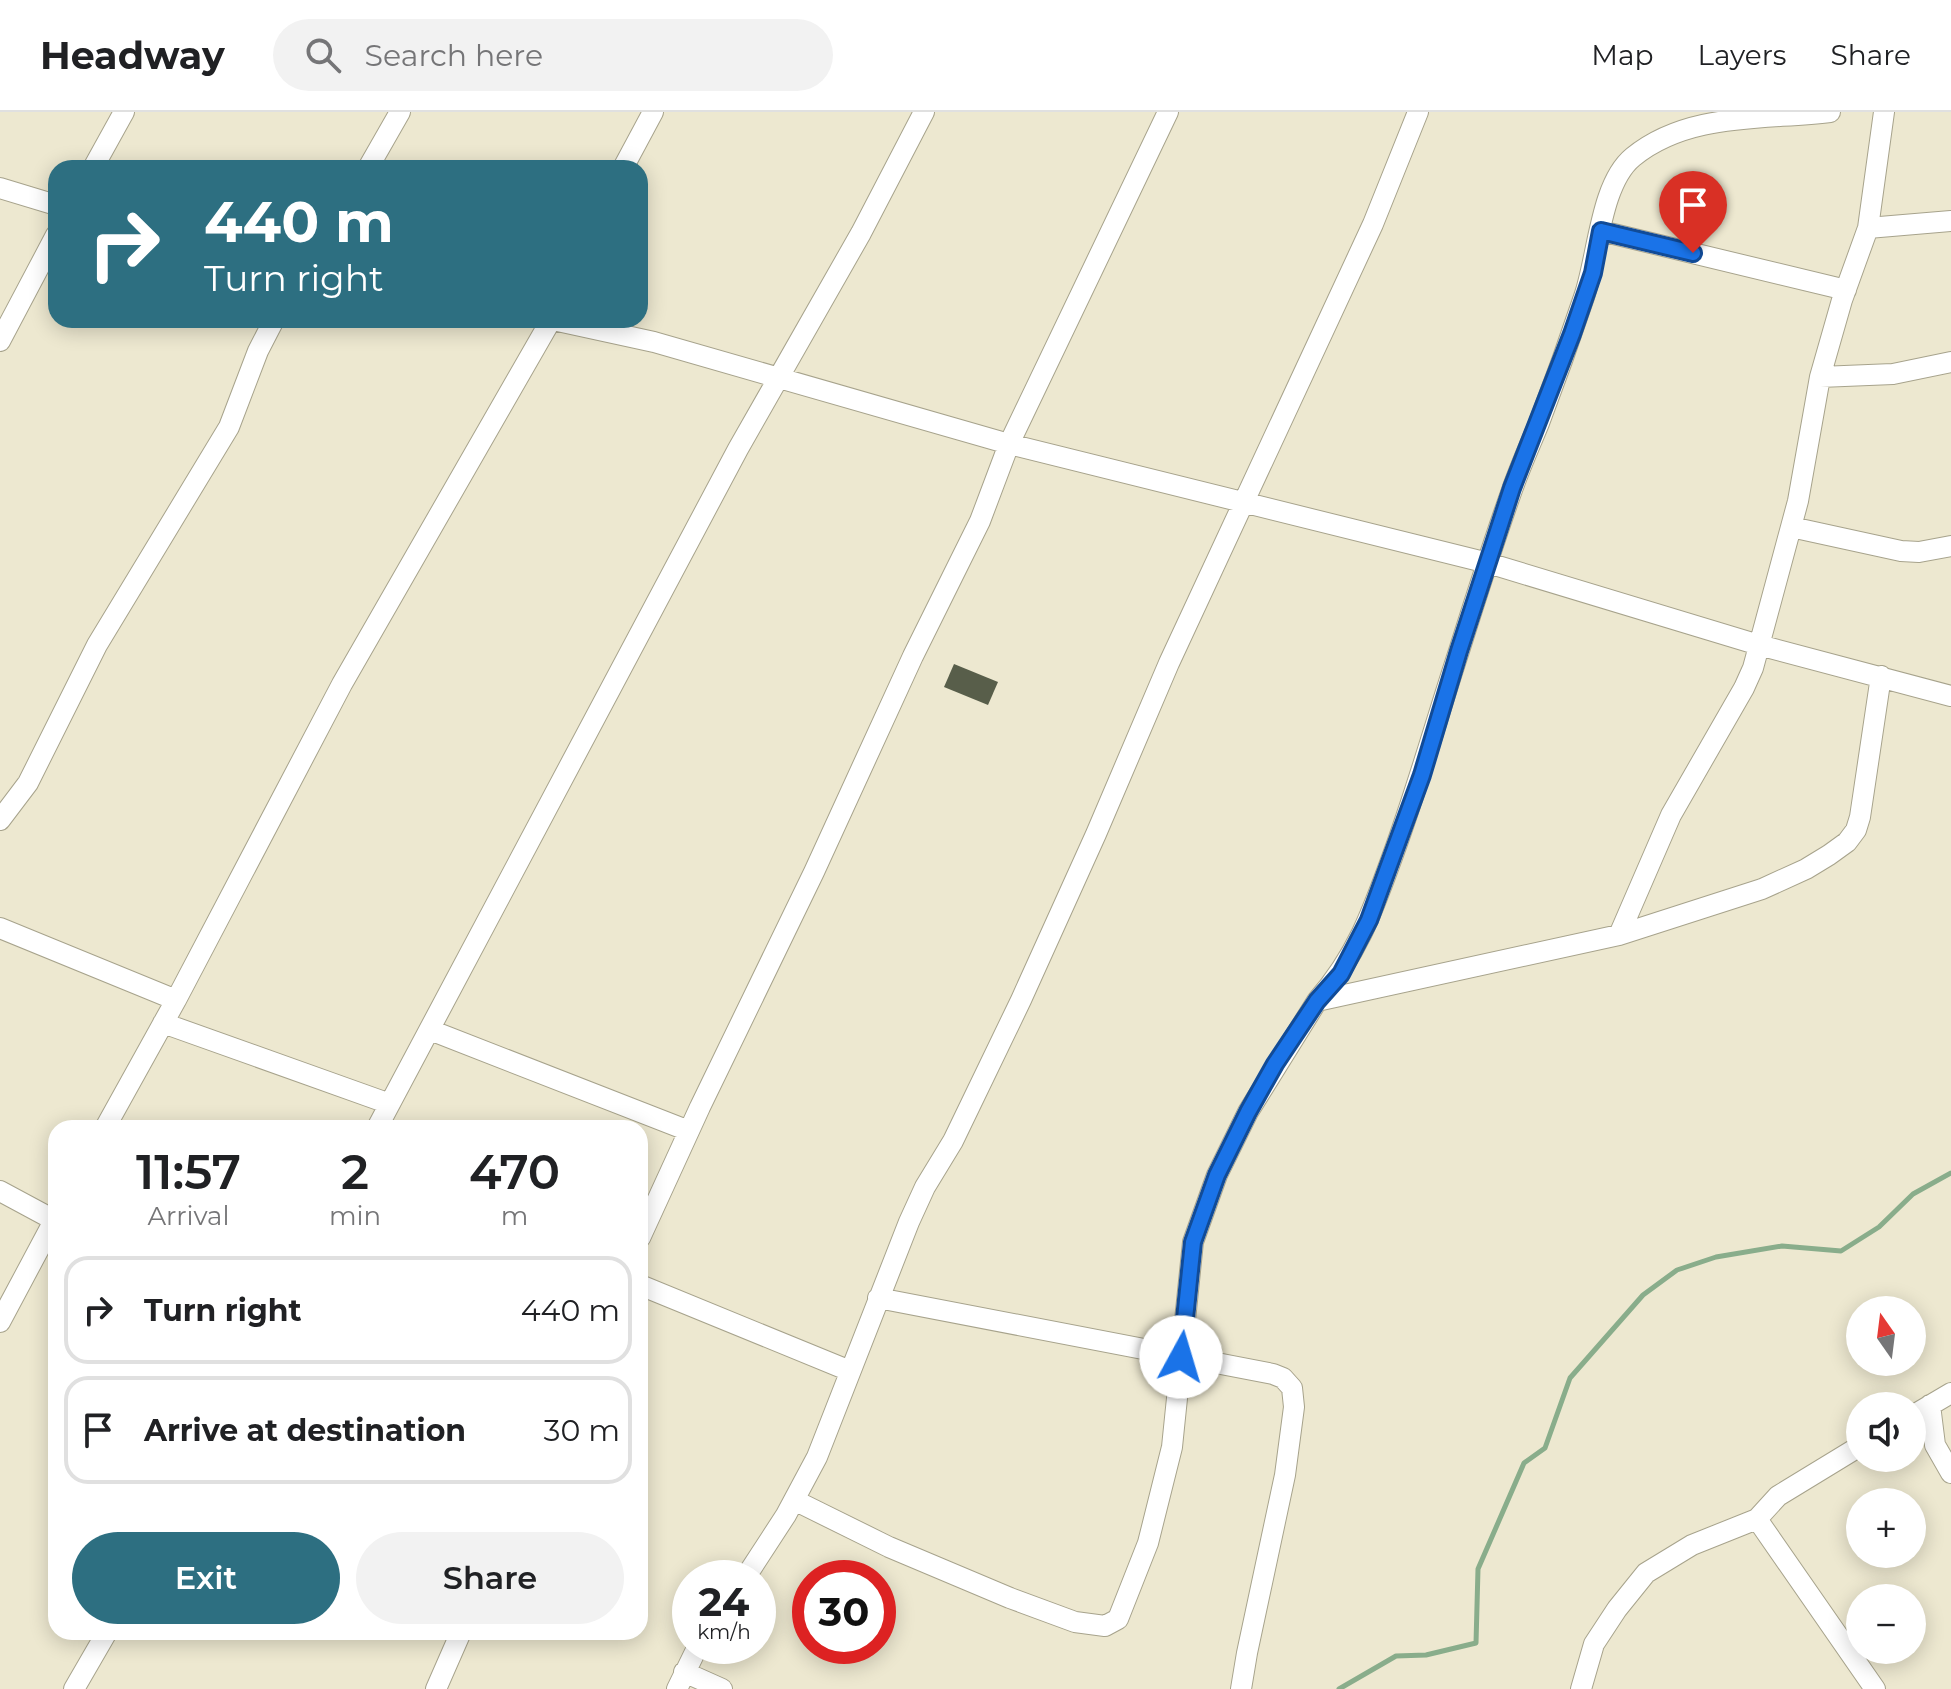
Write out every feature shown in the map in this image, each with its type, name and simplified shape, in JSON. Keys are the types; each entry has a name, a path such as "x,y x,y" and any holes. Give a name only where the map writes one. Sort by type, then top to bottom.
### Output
{"street":[{"path":"97,160 124,112"},
{"path":"373,160 400,112"},
{"path":"627,160 653,112"},
{"path":"381,1120 777,378 861,233 924,112"},
{"path":"648,1221 913,656 980,521 1009,444 1168,112"},
{"path":"756,1560 817,1457 878,1298 925,1187 953,1141 1021,1000 1169,663 1373,224 1418,112"},
{"path":"794,1500 889,1547 1075,1622 1112,1624 1121,1613 1154,1523 1172,1447 1193,1242 1217,1175 1254,1100 1317,1001 1341,974 1369,920 1422,775 1512,488 1593,273 1612,185 1620,170 1634,156 1666,137 1709,123 1830,112"},
{"path":"1619,935 1665,826 1744,688 1759,645 1807,457 1820,377 1868,228 1884,112"},
{"path":"0,188 48,203"},
{"path":"1868,228 1951,221"},
{"path":"1601,231 1846,290"},
{"path":"0,341 48,250"},
{"path":"0,820 28,783 97,645 229,427 270,328"},
{"path":"109,1120 342,684 547,328"},
{"path":"589,328 654,342 1009,444 1488,563 1759,645 1951,696"},
{"path":"1820,377 1893,374 1951,362"},
{"path":"1791,527 1901,551 1919,552 1951,546"},
{"path":"1317,1001 1619,935 1784,880 1806,869 1847,842 1856,830 1881,676"},
{"path":"0,928 176,1000"},
{"path":"163,1023 390,1104"},
{"path":"430,1030 689,1131"},
{"path":"0,1191 48,1215"},
{"path":"0,1322 48,1232"},
{"path":"648,1288 850,1371"},
{"path":"878,1298 1273,1374 1289,1383 1294,1396 1285,1475 1241,1689"},
{"path":"1926,1408 1951,1393"},
{"path":"1926,1423 1951,1473"},
{"path":"1581,1689 1594,1644 1646,1573 1692,1545 1757,1519 1778,1496 1846,1455"},
{"path":"1757,1519 1875,1689"},
{"path":"74,1689 102,1640"},
{"path":"436,1689 457,1640"},
{"path":"681,1681 722,1689"}],"building":[{"path":"954,664 998,682 988,705 944,687"}],"waterway":[{"path":"1339,1689 1396,1656 1426,1655 1476,1643 1478,1569 1524,1463 1545,1448 1570,1378 1643,1295 1677,1270 1716,1257 1782,1246 1841,1251 1879,1227 1913,1194 1951,1173"}],"route":[{"path":"1181,1357 1193,1242 1217,1175 1275,1064 1317,1001 1341,974 1369,920 1422,775 1512,488 1593,273 1601,231 1693,253"}]}
